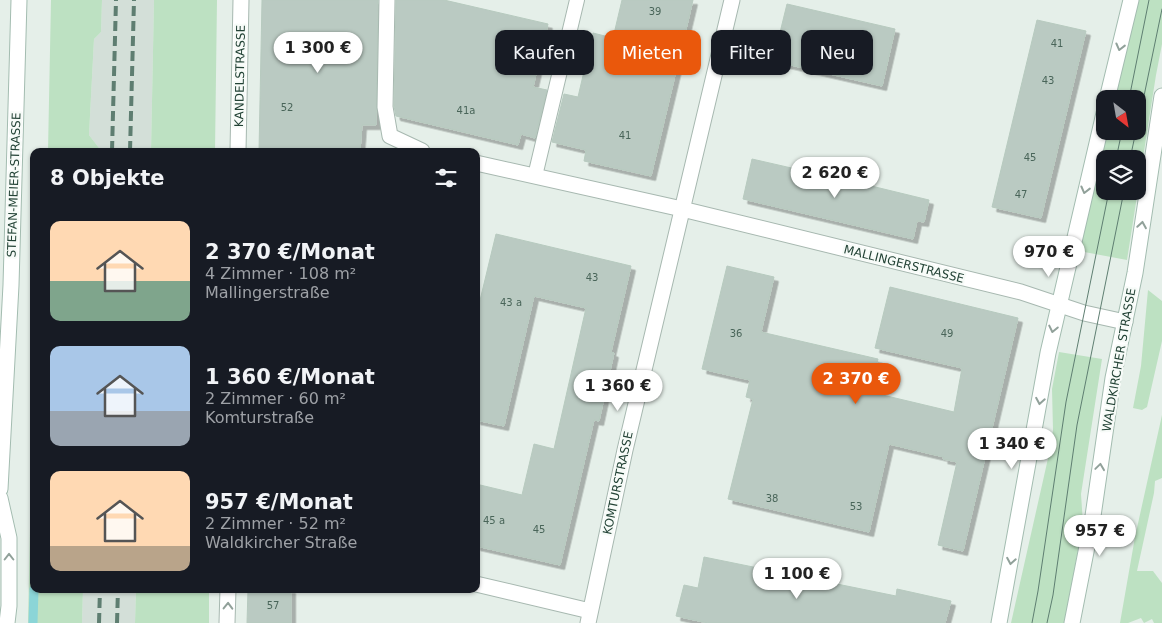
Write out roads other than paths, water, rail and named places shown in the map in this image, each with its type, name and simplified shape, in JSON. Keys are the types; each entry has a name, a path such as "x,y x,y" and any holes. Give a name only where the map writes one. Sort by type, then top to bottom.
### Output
{"street":[{"name":"STEFAN-MEIER-STRASSE","path":"0,489 11,285 19,0"},
{"name":"KANDELSTRASSE","path":"238,148 242,0"},
{"path":"387,0 385,107 390,136 416,148"},
{"name":"KOMTURSTRASSE","path":"480,585 589,617 625,450 732,0"},
{"path":"1110,90 1131,0"},
{"name":"WALDKIRCHER STRASSE","path":"1072,623 1093,516 1113,378 1135,273 1162,96"},
{"path":"1000,623 1048,353 1098,140"},
{"path":"480,163 682,209"},
{"name":"MALLINGERSTRASSE","path":"682,209 1021,292 1084,313 1125,322"},
{"path":"0,498 9,538 9,606 7,623"},
{"path":"227,623 228,593"}],"lane":[{"path":"535,176 577,0"}],"waterway":[{"path":"33,623 34,593"}],"tram line":[{"path":"1131,90 1149,0"},
{"path":"1145,90 1162,9"},
{"path":"1118,150 1120,140"},
{"path":"1132,150 1134,140"},
{"path":"1032,623 1066,402 1107,200"},
{"path":"1047,623 1053,595 1077,425 1122,200"}],"railway":[{"path":"112,148 116,0"},
{"path":"130,148 134,0"},
{"path":"99,623 100,593"},
{"path":"117,623 118,593"}]}
